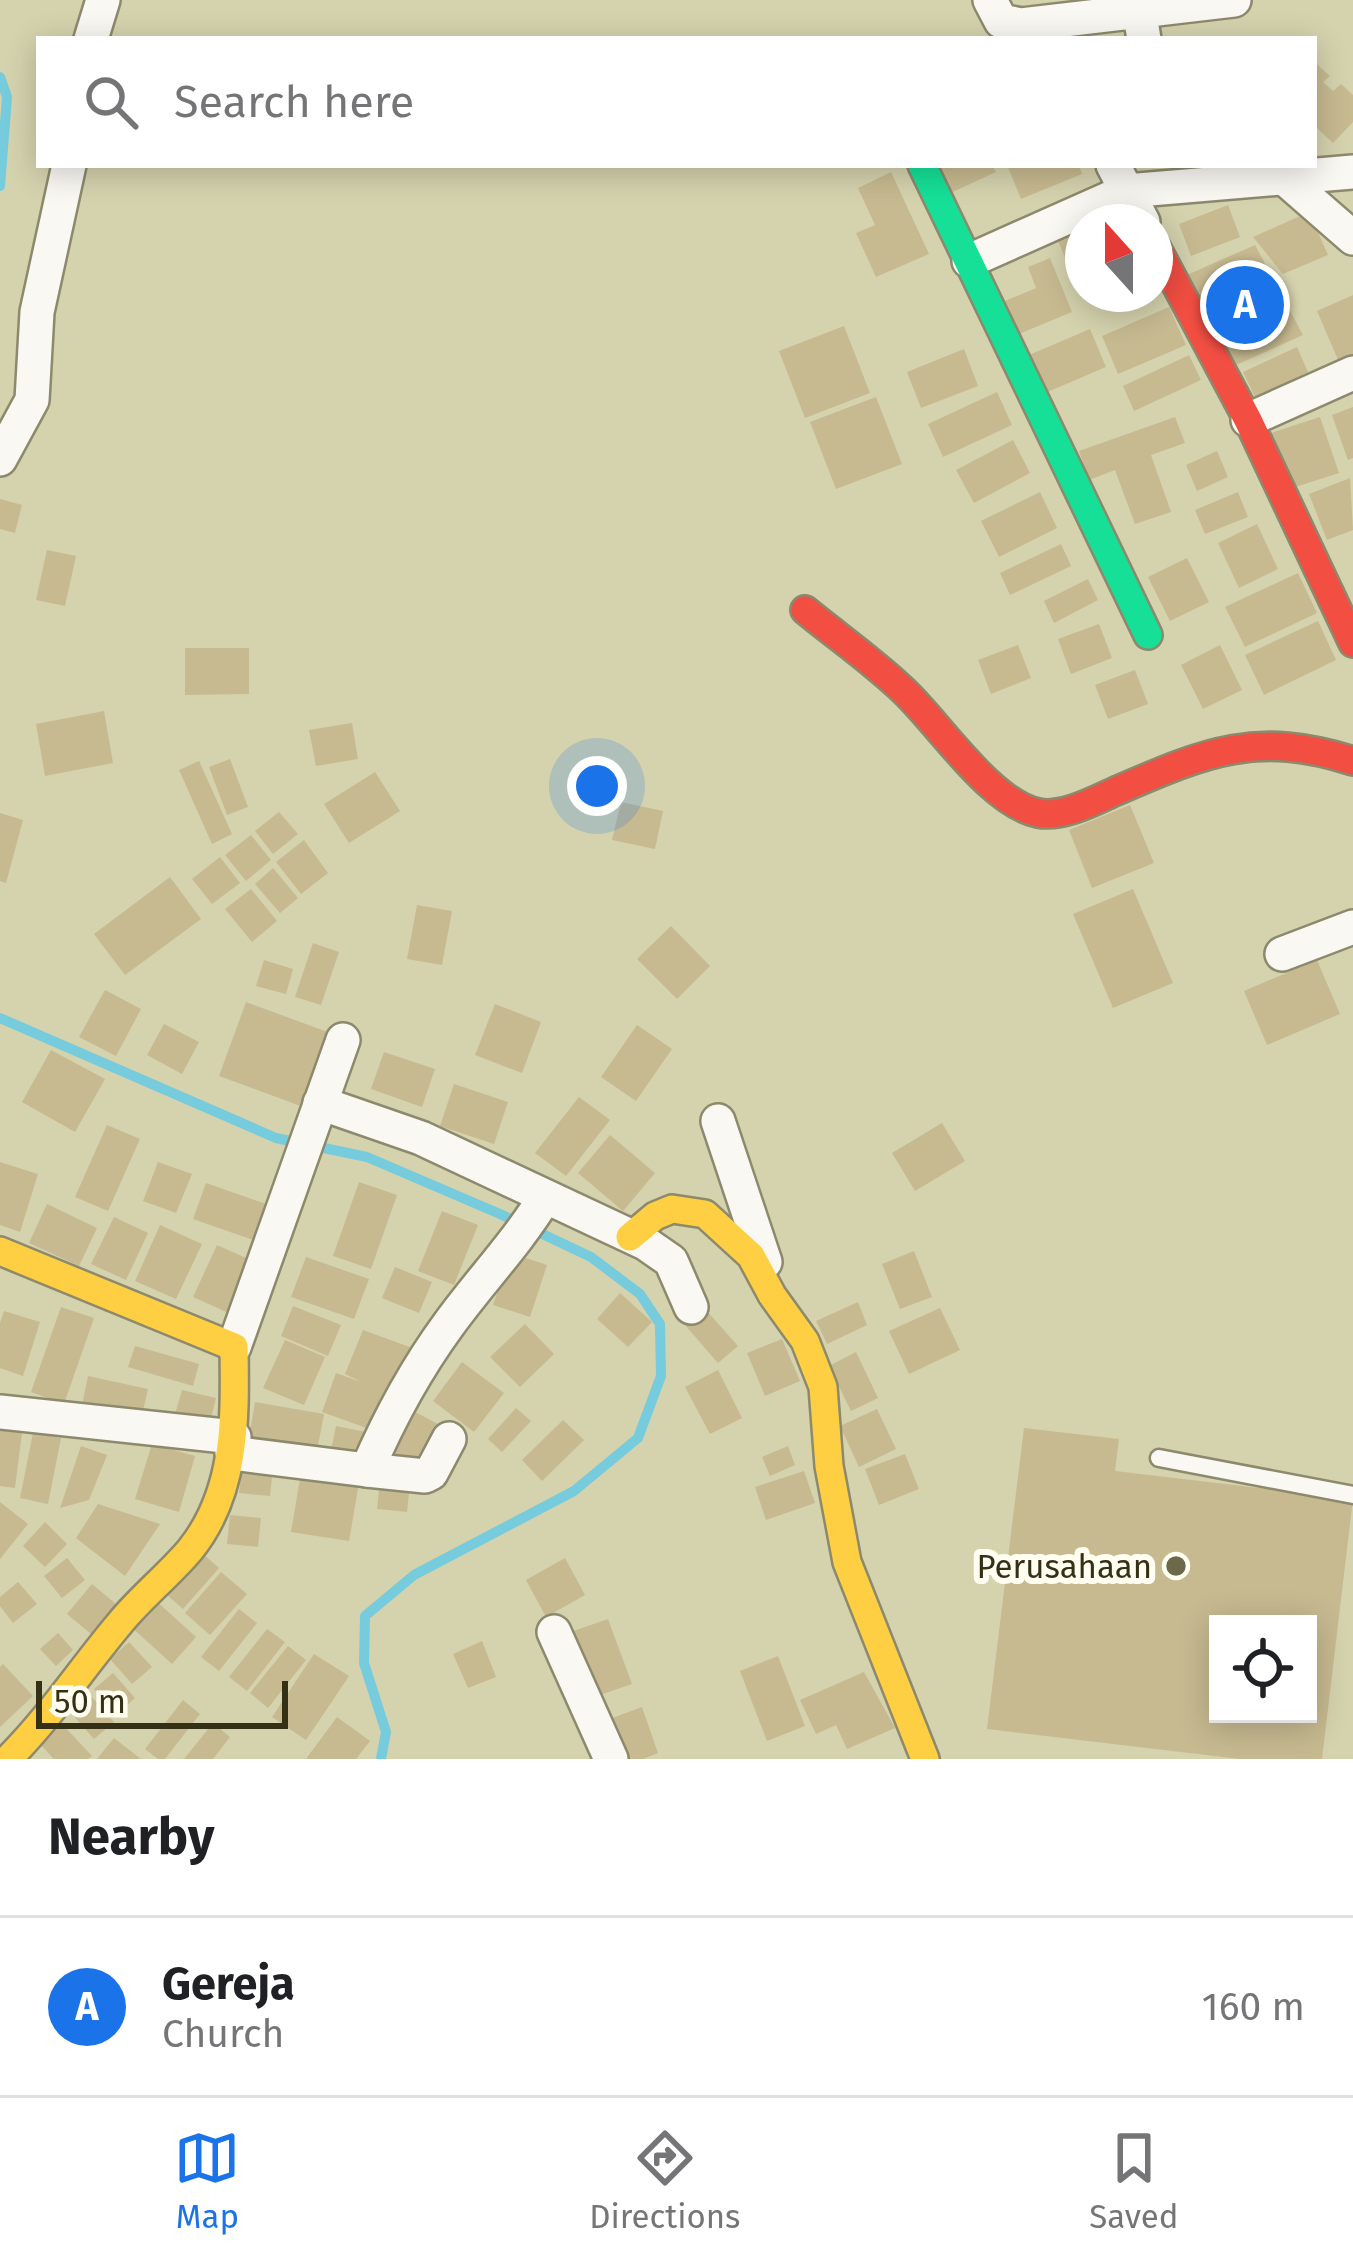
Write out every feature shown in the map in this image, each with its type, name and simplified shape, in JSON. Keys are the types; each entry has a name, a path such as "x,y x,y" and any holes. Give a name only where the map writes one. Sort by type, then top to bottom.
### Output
{"street":[{"path":"93,36 103,0"},
{"path":"990,0 1001,21 1044,30 1141,24 1234,0"},
{"path":"0,459 32,400 38,312 68,168"},
{"path":"923,168 1148,635"},
{"path":"1277,172 1353,238"},
{"path":"969,261 1120,178 1353,172"},
{"path":"1173,279 1248,420 1353,643"},
{"path":"1248,420 1353,374"},
{"path":"805,610 903,690 1007,800 1030,812 1066,811 1174,763 1213,751 1318,748 1353,761"},
{"path":"1282,954 1353,927"},
{"path":"8,1759 39,1728 122,1621 205,1531 233,1445 234,1347 343,1040"},
{"path":"315,1118 421,1138 630,1237 671,1261 692,1307"},
{"path":"718,1121 750,1225 784,1311"},
{"path":"367,1470 407,1389 439,1340 523,1235 544,1200"},
{"path":"630,1237 655,1216 672,1209 704,1214 751,1256 805,1341 820,1376 833,1497 847,1562 925,1759"},
{"path":"0,1251 234,1347"},
{"path":"0,1412 425,1476 449,1439"},
{"path":"554,1632 610,1759"}],"lane":[{"path":"1159,1458 1353,1495"}],"building":[{"path":"1317,65 1330,76 1323,82 1333,91 1341,84 1353,95 1353,122 1333,143 1317,128"},
{"path":"933,168 994,168 996,172 946,195"},
{"path":"1008,168 1080,168 1082,174 1021,199"},
{"path":"891,172 929,254 876,277 856,233 875,225 858,188"},
{"path":"1228,205 1240,237 1191,256 1179,224"},
{"path":"1309,212 1328,255 1283,274 1253,237"},
{"path":"1065,233 1065,258 1056,236"},
{"path":"1255,245 1303,335 1236,365 1187,275"},
{"path":"1050,258 1065,295 1065,312 1072,312 1019,334 1005,301 1036,288 1028,267"},
{"path":"1353,295 1353,355 1339,362 1317,311"},
{"path":"1157,312 1171,312 1186,345 1118,374 1102,336"},
{"path":"844,326 870,393 805,418 779,351"},
{"path":"1090,329 1106,367 1038,396 1022,358"},
{"path":"1297,347 1308,372 1255,397 1243,372"},
{"path":"964,349 978,386 921,408 907,372"},
{"path":"1189,355 1201,380 1134,411 1123,386"},
{"path":"997,392 1012,425 943,457 928,424"},
{"path":"876,397 902,464 836,489 810,422"},
{"path":"1353,407 1353,458 1348,460 1332,415"},
{"path":"1175,417 1185,443 1151,455 1171,512 1135,524 1115,470 1089,480 1079,451"},
{"path":"1320,417 1339,473 1289,489 1271,433"},
{"path":"1013,440 1030,473 974,503 956,470"},
{"path":"1217,451 1228,477 1197,491 1186,465"},
{"path":"1350,478 1353,530 1327,540 1309,494"},
{"path":"1040,492 1057,528 999,557 981,521"},
{"path":"1238,492 1248,517 1205,534 1195,510"},
{"path":"0,499 22,505 15,533 0,529"},
{"path":"1257,524 1278,569 1239,588 1218,543"},
{"path":"1061,544 1071,566 1010,595 1000,573"},
{"path":"47,550 76,556 65,606 36,600"},
{"path":"1187,558 1209,602 1170,621 1148,577"},
{"path":"1298,573 1317,613 1245,647 1225,607"},
{"path":"1088,579 1098,600 1054,623 1044,601"},
{"path":"1318,621 1336,660 1264,695 1245,655"},
{"path":"1099,624 1112,658 1071,674 1058,639"},
{"path":"1018,645 1031,678 991,694 978,660"},
{"path":"1220,645 1242,690 1203,709 1181,665"},
{"path":"185,648 249,648 249,694 185,695"},
{"path":"1135,670 1148,704 1108,719 1095,685"},
{"path":"104,711 113,763 45,776 36,724"},
{"path":"352,723 358,759 316,766 309,730"},
{"path":"230,759 248,807 227,815 209,767"},
{"path":"199,761 232,834 212,844 179,770"},
{"path":"375,772 400,811 349,843 324,804"},
{"path":"621,802 663,811 655,849 612,840"},
{"path":"1130,805 1154,863 1092,888 1069,830"},
{"path":"279,812 298,834 273,854 255,831"},
{"path":"0,813 23,820 6,883 0,881"},
{"path":"251,835 271,860 246,881 225,855"},
{"path":"304,840 328,873 301,894 276,862"},
{"path":"220,857 240,883 212,904 192,879"},
{"path":"273,868 298,898 280,913 255,884"},
{"path":"170,877 201,919 125,975 94,934"},
{"path":"251,889 277,921 252,942 225,909"},
{"path":"1133,889 1173,983 1113,1008 1073,914"},
{"path":"417,905 452,911 442,965 407,959"},
{"path":"671,926 710,966 677,999 637,959"},
{"path":"313,943 339,952 321,1005 295,997"},
{"path":"264,960 293,969 286,994 256,986"},
{"path":"1317,960 1340,1014 1267,1045 1244,991"},
{"path":"105,990 141,1009 116,1056 79,1037"},
{"path":"246,1002 333,1034 306,1108 219,1076"},
{"path":"495,1004 541,1022 522,1073 475,1055"},
{"path":"164,1024 199,1042 182,1074 147,1055"},
{"path":"637,1025 672,1049 636,1101 601,1077"},
{"path":"51,1050 105,1079 75,1132 22,1102"},
{"path":"384,1052 435,1069 422,1107 371,1089"},
{"path":"454,1084 508,1102 494,1144 440,1126"},
{"path":"579,1097 610,1120 566,1176 535,1153"},
{"path":"942,1123 965,1161 915,1191 892,1153"},
{"path":"107,1125 140,1139 108,1211 75,1197"},
{"path":"610,1135 655,1173 623,1211 578,1173"},
{"path":"0,1162 38,1174 20,1232 0,1225"},
{"path":"158,1162 192,1174 176,1213 143,1201"},
{"path":"359,1182 397,1195 371,1269 333,1256"},
{"path":"206,1183 269,1205 256,1241 193,1219"},
{"path":"47,1204 97,1228 79,1266 29,1243"},
{"path":"442,1211 478,1225 454,1285 418,1271"},
{"path":"114,1217 148,1233 126,1280 91,1264"},
{"path":"160,1225 202,1244 176,1299 135,1281"},
{"path":"217,1245 257,1263 233,1315 193,1297"},
{"path":"914,1251 932,1297 900,1309 882,1264"},
{"path":"511,1253 547,1265 530,1317 493,1305"},
{"path":"306,1257 369,1279 354,1319 291,1297"},
{"path":"395,1267 432,1282 419,1313 382,1298"},
{"path":"620,1293 652,1322 628,1347 597,1319"},
{"path":"858,1302 867,1325 827,1344 816,1321"},
{"path":"293,1306 341,1325 328,1356 281,1336"},
{"path":"61,1307 94,1318 64,1404 31,1392"},
{"path":"704,1308 738,1346 718,1363 685,1325"},
{"path":"940,1308 960,1350 909,1374 889,1331"},
{"path":"4,1311 40,1322 23,1376 0,1368"},
{"path":"525,1324 554,1354 520,1387 490,1357"},
{"path":"363,1330 418,1350 400,1395 387,1390 372,1430 322,1412 336,1373 361,1382 345,1374"},
{"path":"782,1339 800,1381 765,1396 747,1353"},
{"path":"285,1340 325,1357 304,1405 263,1388"},
{"path":"135,1346 199,1364 193,1386 128,1367"},
{"path":"856,1352 878,1398 851,1411 829,1366"},
{"path":"462,1362 504,1393 474,1432 433,1401"},
{"path":"718,1370 742,1418 710,1434 685,1387"},
{"path":"88,1376 148,1389 140,1424 81,1410"},
{"path":"182,1390 216,1398 208,1430 173,1421"},
{"path":"255,1402 324,1414 316,1456 248,1444"},
{"path":"516,1408 531,1421 502,1452 488,1439"},
{"path":"410,1409 445,1428 419,1473 384,1453"},
{"path":"877,1409 896,1449 859,1467 840,1426"},
{"path":"563,1420 584,1440 542,1481 522,1460"},
{"path":"336,1426 371,1433 364,1463 330,1455"},
{"name":"Perusahaan","path":"1024,1428 1119,1439 1115,1471 1353,1499 1322,1759 1240,1759 987,1729"},
{"path":"0,1430 22,1433 15,1488 0,1486"},
{"path":"33,1433 61,1438 48,1504 20,1498"},
{"path":"152,1444 195,1456 179,1512 135,1499"},
{"path":"81,1446 107,1455 89,1500 60,1508"},
{"path":"788,1446 795,1465 770,1476 762,1457"},
{"path":"905,1454 919,1489 879,1505 865,1469"},
{"path":"242,1464 273,1468 270,1496 239,1493"},
{"path":"804,1471 815,1503 766,1520 755,1487"},
{"path":"301,1473 359,1483 349,1541 291,1532"},
{"path":"380,1480 410,1484 407,1512 377,1509"},
{"path":"0,1502 28,1524 0,1559"},
{"path":"98,1504 160,1524 125,1576 76,1538"},
{"path":"230,1515 261,1518 258,1547 227,1544"},
{"path":"45,1522 67,1544 45,1567 23,1546"},
{"path":"194,1546 219,1568 183,1609 158,1587"},
{"path":"67,1558 85,1580 62,1598 44,1576"},
{"path":"565,1558 585,1595 546,1617 526,1580"},
{"path":"221,1572 247,1594 210,1635 185,1613"},
{"path":"18,1582 37,1604 13,1623 0,1606 0,1597"},
{"path":"92,1584 116,1604 91,1634 67,1614"},
{"path":"153,1598 196,1637 172,1664 129,1625"},
{"path":"239,1609 257,1623 219,1671 201,1657"},
{"path":"608,1619 632,1684 588,1699 565,1634"},
{"path":"267,1629 285,1642 247,1691 229,1677"},
{"path":"58,1633 73,1650 56,1666 40,1649"},
{"path":"482,1641 496,1677 468,1688 453,1654"},
{"path":"129,1642 152,1667 132,1684 110,1659"},
{"path":"288,1646 306,1660 268,1708 250,1693"},
{"path":"314,1654 349,1676 306,1740 272,1717"},
{"path":"778,1656 805,1726 767,1741 740,1671"},
{"path":"3,1664 33,1696 0,1727 0,1667"},
{"path":"864,1672 895,1728 847,1749 836,1725 816,1734 800,1700"},
{"path":"113,1673 135,1698 116,1715 94,1689"},
{"path":"92,1697 114,1722 94,1739 72,1714"},
{"path":"183,1700 200,1714 165,1759 158,1759 145,1749"},
{"path":"642,1707 658,1753 621,1759 607,1720"},
{"path":"337,1717 370,1741 356,1759 306,1759"},
{"path":"213,1723 230,1737 213,1759 184,1759"},
{"path":"62,1724 92,1756 54,1759 40,1744"},
{"path":"114,1738 141,1759 97,1759"}],"waterway":[{"path":"0,77 7,97 0,186"},
{"path":"0,1018 276,1138 367,1157 500,1214 591,1257 640,1294 660,1324 661,1376 638,1438 574,1491 414,1575 365,1616 364,1663 386,1732 381,1759"}],"traffic: fast":[{"path":"923,168 1148,635"}],"traffic: slow":[{"path":"630,1237 655,1216 672,1209 705,1214 751,1256 805,1341 823,1387 829,1466 847,1562 925,1759"},
{"path":"0,1251 234,1347 230,1453 217,1504 205,1528 8,1759"}],"traffic: jam":[{"path":"1173,279 1248,420 1353,643"},
{"path":"805,610 904,691 1002,795 1038,813 1078,808 1177,766 1232,750 1288,747 1353,761"}],"place":[{"name":"Gereja","path":"1245,305"},
{"name":"Perusahaan","path":"1176,1566"}]}
